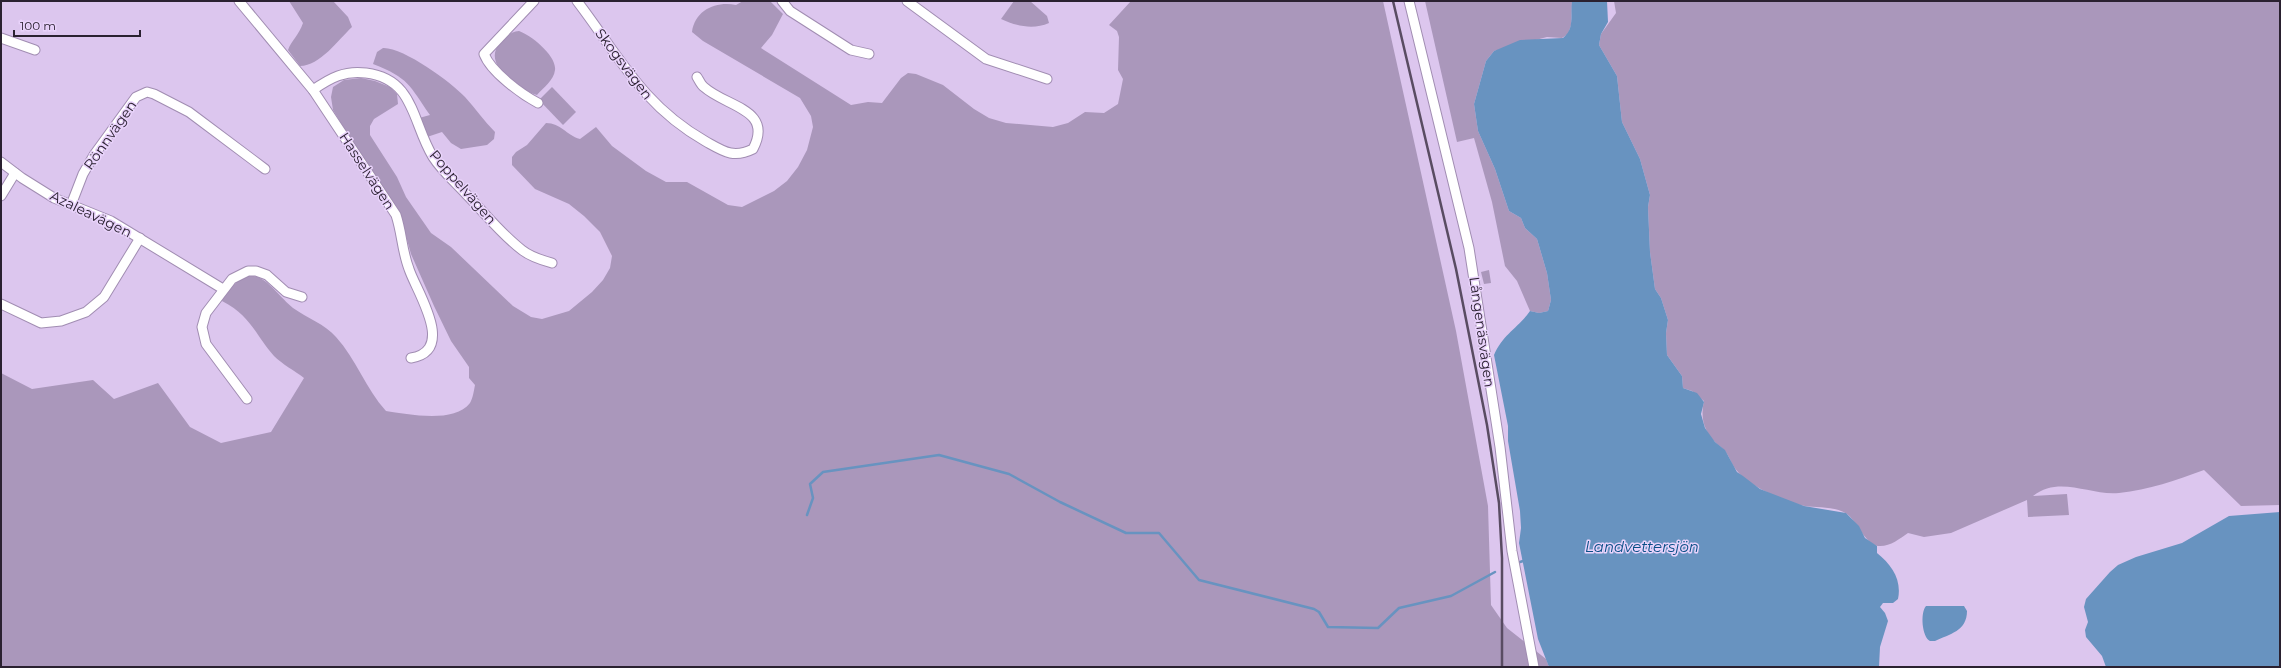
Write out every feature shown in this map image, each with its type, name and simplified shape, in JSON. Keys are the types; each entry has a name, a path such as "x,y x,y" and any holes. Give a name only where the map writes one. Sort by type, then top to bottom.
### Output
{"street":[{"name":"Hasselvägen","path":"239,1 313,90 396,215 402,233 409,269 427,308 431,322 432,332 426,351 423,354 411,358"},
{"path":"534,1 484,54 491,65 520,93 538,102"},
{"name":"Skogsvägen","path":"577,1 605,43 644,94 670,117 686,130 725,153 737,155 753,149 757,142 759,129 752,116 704,87 697,77"},
{"path":"782,1 790,11 851,50 869,54"},
{"path":"908,1 986,59 1046,79"},
{"name":"Långenäsvägen","path":"1409,1 1469,248 1500,447 1512,551 1534,667"},
{"path":"1,38 34,50"},
{"name":"Poppelvägen","path":"313,90 324,82 346,72 372,74 394,82 407,98 423,138 434,159 501,231 521,249 541,260 552,263"},
{"name":"Rönnvägen","path":"71,204 83,174 94,155 136,97 147,92 154,94 189,112 265,169"},
{"name":"Azaleavägen","path":"1,162 15,173 54,198 112,221 223,289"},
{"path":"1,196 15,173"},
{"path":"1,304 40,323 61,321 86,312 104,297 140,238"},
{"path":"247,399 212,354 202,335 202,327 206,313 223,289 240,273 256,271 267,275 286,292 302,297"}],"shaded area":[{"path":"289,1 333,1 348,17 352,27 322,57 315,62 300,66 288,50 303,23"},
{"path":"743,1 770,1 783,14 772,35 761,48 851,105 868,102 882,103 901,78 908,73 916,74 943,85 974,109 989,118 1006,123 1053,127 1068,123 1085,112 1104,113 1118,104 1123,79 1118,70 1119,37 1117,31 1109,25 1131,1 1383,1 1456,331 1488,506 1491,605 1507,628 1546,659 1549,667 1,667 1,373 32,389 93,380 114,399 158,383 190,427 221,443 271,432 304,378 274,356 246,319 222,301 226,293 237,282 245,277 253,276 260,278 267,283 298,312 332,332 386,411 442,416 453,414 463,409 471,401 475,385 469,378 469,367 451,341 434,306 411,254 403,225 333,110 331,97 333,87 344,80 361,78 375,81 390,87 397,94 398,104 374,119 370,126 370,135 397,177 406,197 431,233 451,247 513,306 531,317 542,319 569,311 592,292 603,280 610,268 612,256 600,232 584,216 569,204 535,189 512,165 512,157 516,152 527,145 546,123 556,125 580,139 596,127 612,146 646,171 666,182 687,182 728,205 742,207 774,191 787,181 798,167 807,150 813,127 811,116 800,98 703,41 692,32 697,18 708,9 721,4 736,5"},
{"path":"1014,1 1030,1 1047,16 1049,23 1031,27 1013,24 1001,19"},
{"path":"1425,1 1572,1 1571,25 1568,34 1562,38 1547,37 1494,51 1486,61 1474,104 1478,131 1495,169 1509,211 1521,218 1525,228 1537,239 1547,273 1551,300 1548,311 1539,313 1530,311 1517,281 1505,266 1492,202 1474,138 1457,142"},
{"path":"1614,1 2280,1 2280,505 2241,506 2204,470 2173,481 2130,492 2108,493 2075,488 2054,487 2043,490 2033,496 2067,494 2069,515 2028,517 2027,500 1951,533 1924,537 1908,533 1890,544 1878,546 1873,544 1865,537 1851,517 1843,511 1832,508 1805,506 1788,501 1759,488 1743,477 1736,470 1724,450 1708,434 1702,413 1704,401 1692,391 1683,388 1682,376 1667,355 1666,333 1668,320 1661,298 1655,289 1650,252 1648,207 1650,195 1640,159 1622,122 1617,76 1599,45 1601,34 1616,13"},
{"path":"519,31 536,41 548,53 555,64 553,77 537,95 511,81 498,66 495,58 496,50 501,42 511,33"},
{"path":"383,48 392,49 414,59 449,83 465,97 495,132 494,139 487,145 461,149 451,143 442,132 427,137 419,118 430,115 412,89 401,78 373,64 377,52"},
{"path":"552,87 576,112 563,125 539,100"},
{"path":"1489,270 1491,283 1484,284 1481,272"}],"water":[{"name":"Landvettersjön","path":"1572,1 1607,1 1608,22 1601,34 1599,45 1617,76 1622,122 1640,159 1650,195 1648,207 1650,252 1655,289 1661,298 1668,320 1666,333 1667,355 1682,376 1683,388 1697,393 1704,402 1701,414 1705,428 1715,442 1725,450 1737,472 1760,489 1804,506 1846,513 1859,526 1865,538 1877,546 1877,553 1895,573 1899,585 1898,599 1893,603 1883,603 1880,607 1885,613 1888,621 1880,647 1879,667 1549,667 1538,639 1519,543 1521,528 1520,511 1508,441 1508,426 1494,355 1506,336 1530,311 1539,313 1548,311 1551,300 1547,273 1537,239 1525,228 1521,218 1509,211 1495,169 1478,131 1474,104 1486,61 1494,51 1520,40 1563,38 1571,26"},
{"path":"2280,512 2280,667 2106,667 2102,656 2086,637 2085,630 2088,622 2084,607 2086,599 2110,572 2118,565 2136,557 2182,543 2229,516"},
{"path":"1926,606 1964,606 1967,611 1966,618 1964,623 1957,631 1935,641 1930,641 1925,635 1923,625 1923,614"}],"waterway":[{"path":"807,515 813,498 810,484 823,472 939,455 1009,474 1060,502 1126,533 1159,533 1199,580 1314,609 1319,612 1328,627 1378,628 1399,608 1451,596 1495,572"}],"railway":[{"path":"1393,1 1456,269 1487,425 1499,503 1502,558 1502,667"}]}
